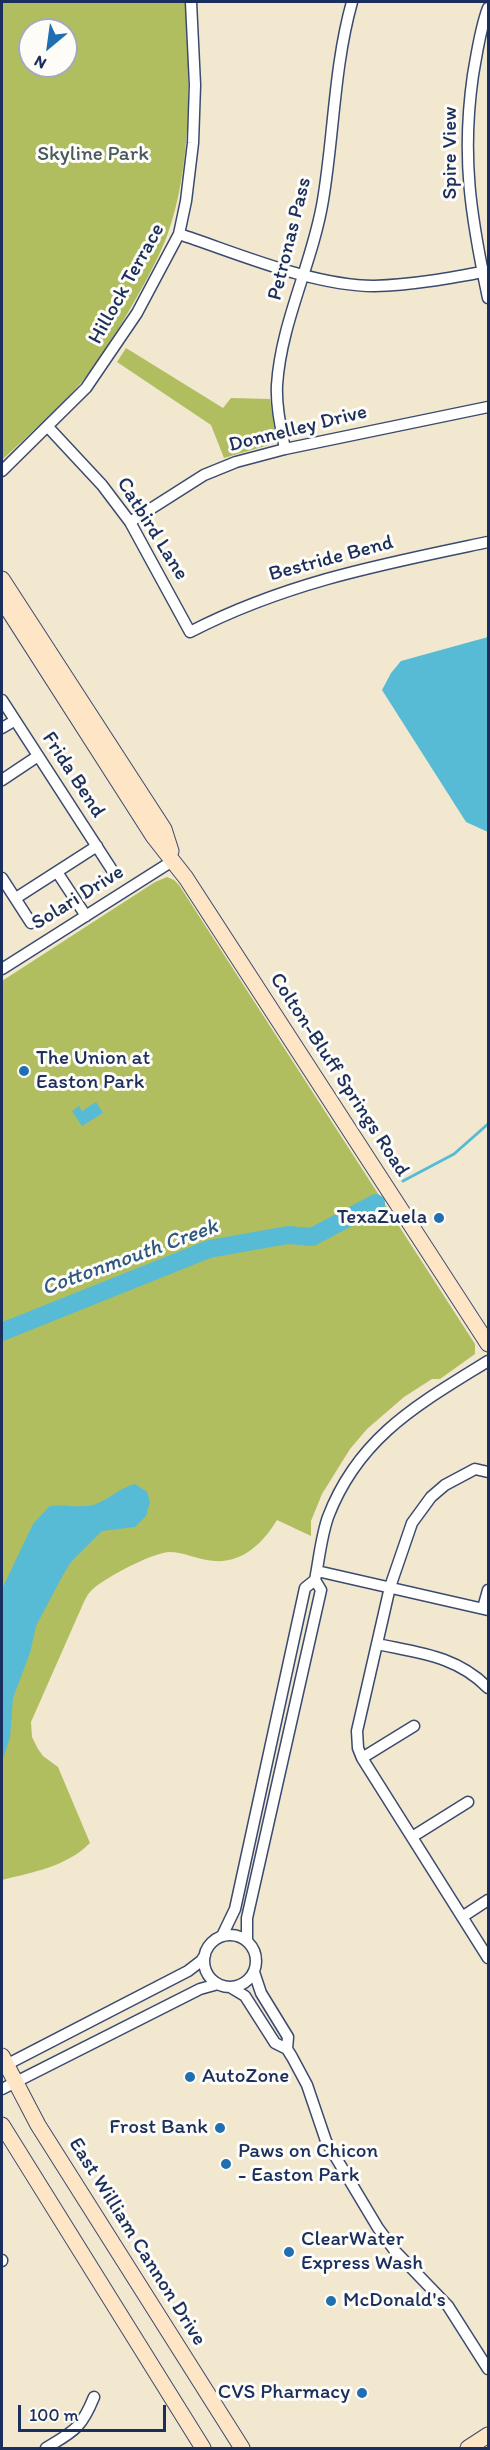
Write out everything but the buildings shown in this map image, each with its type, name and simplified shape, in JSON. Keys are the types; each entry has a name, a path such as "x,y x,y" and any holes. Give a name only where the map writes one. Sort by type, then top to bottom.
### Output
{"street":[{"name":"Hillock Terrace","path":"2,471 86,388 137,313 179,234 186,201 193,143 195,85 192,2"},
{"name":"Petronas Pass","path":"285,449 277,407 281,358 318,225 323,199 336,77 352,2"},
{"name":"Spire View","path":"489,8 477,52 468,112 467,151 472,219 486,271 489,298"},
{"path":"179,234 304,275 340,282 374,286 436,280 486,271"},
{"name":"Donnelley Drive","path":"130,522 204,475 236,462 285,449 489,407"},
{"name":"Catbird Lane","path":"48,428 102,485 130,522 190,632"},
{"name":"Bestride Bend","path":"190,632 249,604 293,588 356,570 489,542"},
{"name":"Colton-Bluff Springs Road","path":"2,579 164,829 174,860"},
{"name":"Colton-Bluff Springs Road","path":"2,600 153,836 174,860 489,1344"},
{"name":"Frida Bend","path":"2,700 112,870"},
{"path":"2,728 14,720"},
{"path":"2,780 38,756"},
{"path":"16,898 96,846"},
{"name":"Solari Drive","path":"2,969 174,860"},
{"path":"57,872 86,916"},
{"path":"2,878 31,923"},
{"path":"489,1362 412,1408 375,1440 350,1474 335,1500 327,1520 316,1575 321,1590 247,1918 247,1941 256,1957 254,1972 261,1993 288,2037 287,2049 307,2085 326,2140 378,2228 395,2251 448,2306 489,2370"},
{"path":"486,1471 470,1471 446,1485 420,1509 412,1523 390,1587 357,1731 358,1748 362,1758 489,1958"},
{"path":"316,1575 390,1587 486,1609 489,1590"},
{"path":"222,1936 235,1909 305,1586 316,1575"},
{"path":"377,1644 450,1661 464,1667 489,1688"},
{"path":"362,1758 414,1726"},
{"path":"412,1838 468,1802"},
{"path":"462,1917 489,1900"},
{"path":"3,2062 188,1971 201,1961 213,1941 222,1936 238,1936 247,1941"},
{"path":"205,1955 205,1970 210,1978 245,1996 275,2043 287,2049"},
{"path":"230,1987 246,1982 254,1972"},
{"path":"8,2086 200,1989 218,1984"},
{"name":"East William Cannon Drive","path":"3,2062 8,2086 39,2125 242,2448"},
{"path":"2,2125 203,2448"},
{"path":"46,2448 77,2429 94,2397"},
{"path":"468,2448 489,2435"}],"green space":[{"name":"Skyline Park","path":"2,2 185,2 188,120 181,181 167,236 153,267 115,334 80,384 2,460"},
{"path":"126,348 223,408 231,398 270,399 276,441 224,458 211,425 117,362"},
{"path":"167,877 179,885 475,1344 475,1354 440,1379 432,1379 404,1397 367,1429 350,1449 322,1494 311,1521 311,1536 277,1520 259,1544 234,1559 214,1561 175,1552 161,1553 115,1574 90,1592 31,1722 32,1737 43,1756 58,1767 90,1843 60,1863 2,1880 2,981 155,882"}],"water":[{"path":"488,637 488,832 466,822 382,690 401,661"},
{"path":"96,1102 103,1113 82,1126 72,1111 79,1106 82,1111"},
{"path":"135,1484 147,1492 150,1502 146,1516 135,1527 102,1531 71,1562 36,1626 30,1653 13,1698 10,1738 2,1761 2,1589 33,1524 50,1506 93,1505"}],"waterway":[{"name":"Cottonmouth Creek","path":"403,1181 454,1154 488,1124"},
{"name":"Cottonmouth Creek","path":"2,1332 209,1249 288,1235 312,1237 376,1203"}],"place":[{"name":"The Union at Easton Park","path":"24,1071"},
{"name":"TexaZuela","path":"439,1218"},
{"name":"AutoZone","path":"190,2077"},
{"name":"Frost Bank","path":"220,2128"},
{"name":"Paws on Chicon - Easton Park","path":"226,2164"},
{"name":"ClearWater Express Wash","path":"289,2252"},
{"name":"McDonald's","path":"331,2301"},
{"name":"CVS Pharmacy","path":"362,2393"}]}
